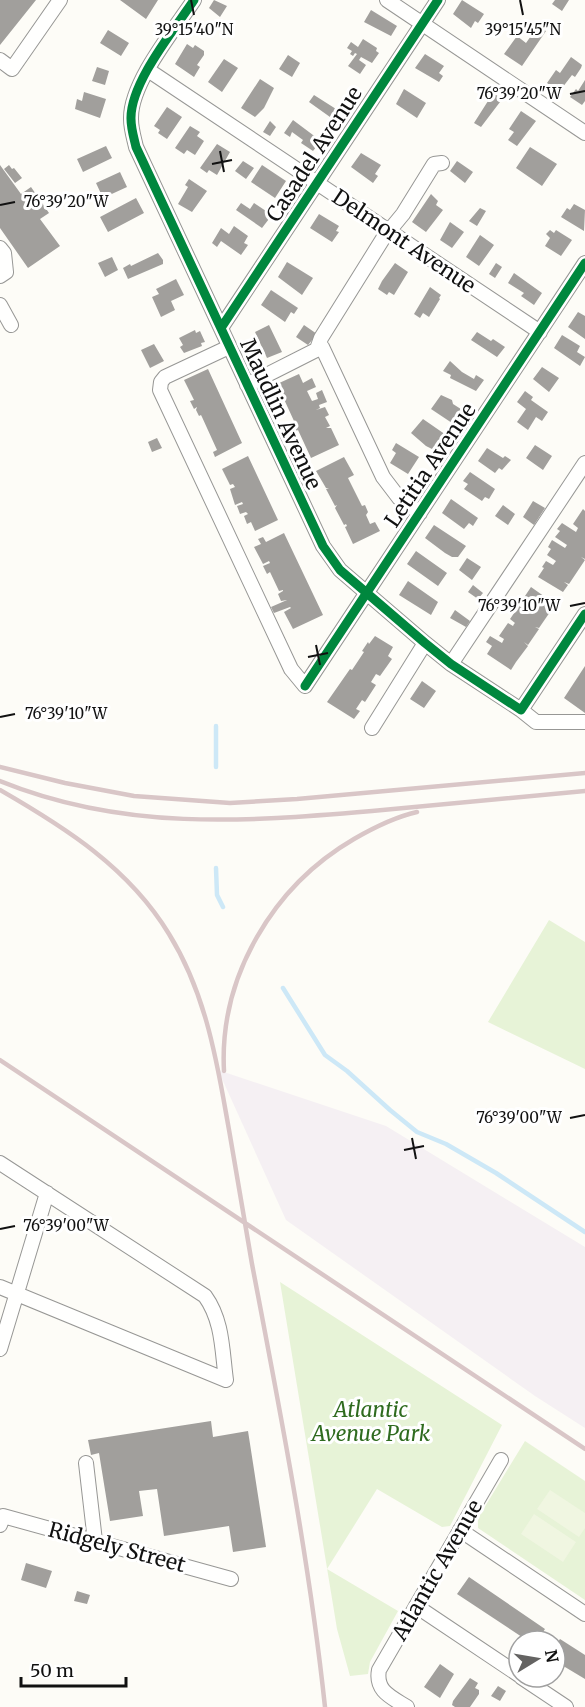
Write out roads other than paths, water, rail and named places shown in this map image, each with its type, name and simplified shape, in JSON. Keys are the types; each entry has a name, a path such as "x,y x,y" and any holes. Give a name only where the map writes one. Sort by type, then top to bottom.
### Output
{"street":[{"path":"0,60 12,69 60,0"},
{"name":"Maudlin Avenue","path":"194,0 148,70 134,101 131,118 136,147 322,546 340,570 425,644 451,664 522,710 536,723 585,722"},
{"path":"387,0 585,133"},
{"name":"Casadel Avenue","path":"221,328 438,0"},
{"name":"Delmont Avenue","path":"148,70 540,332"},
{"path":"317,349 321,338 434,164 442,163"},
{"path":"0,248 4,253 6,272 0,276"},
{"name":"Letitia Avenue","path":"229,347 165,377 160,382 160,390 291,669 305,686 585,264"},
{"path":"0,305 11,325"},
{"path":"247,385 322,347 383,477 399,498 420,513"},
{"path":"451,664 585,463"},
{"path":"522,710 585,614"},
{"path":"372,728 425,644"},
{"path":"0,1163 206,1296 213,1307 219,1325 226,1380 0,1287"},
{"path":"1,1340 47,1193"},
{"name":"Atlantic Avenue","path":"407,1707 389,1695 378,1683 379,1670 501,1460"},
{"path":"86,1462 95,1541"},
{"name":"Ridgely Street","path":"2,1520 95,1541 231,1579"},
{"path":"460,1530 585,1614"},
{"path":"416,1606 507,1667"},
{"path":"539,1689 566,1707"}],"waterway":[{"path":"216,726 216,767"},
{"path":"216,868 217,895 223,907"},
{"path":"283,988 325,1055 347,1071 417,1132 446,1144 496,1173 585,1232"}],"railway":[{"path":"0,767 65,783 134,796 230,803 585,773"},
{"path":"0,781 46,797 92,808 138,815 230,820 324,815 585,791"},
{"path":"0,790 72,835 115,869 135,889 169,934 191,976 199,998 222,1089 283,1429 311,1596 325,1707"},
{"path":"224,1071 225,1036 231,1002 242,969 257,937 276,908 299,882 325,859 354,839 392,820 417,812"},
{"path":"0,1060 585,1449"}],"park label":[{"name":"Atlantic Avenue Park","path":"371,1421"}]}
